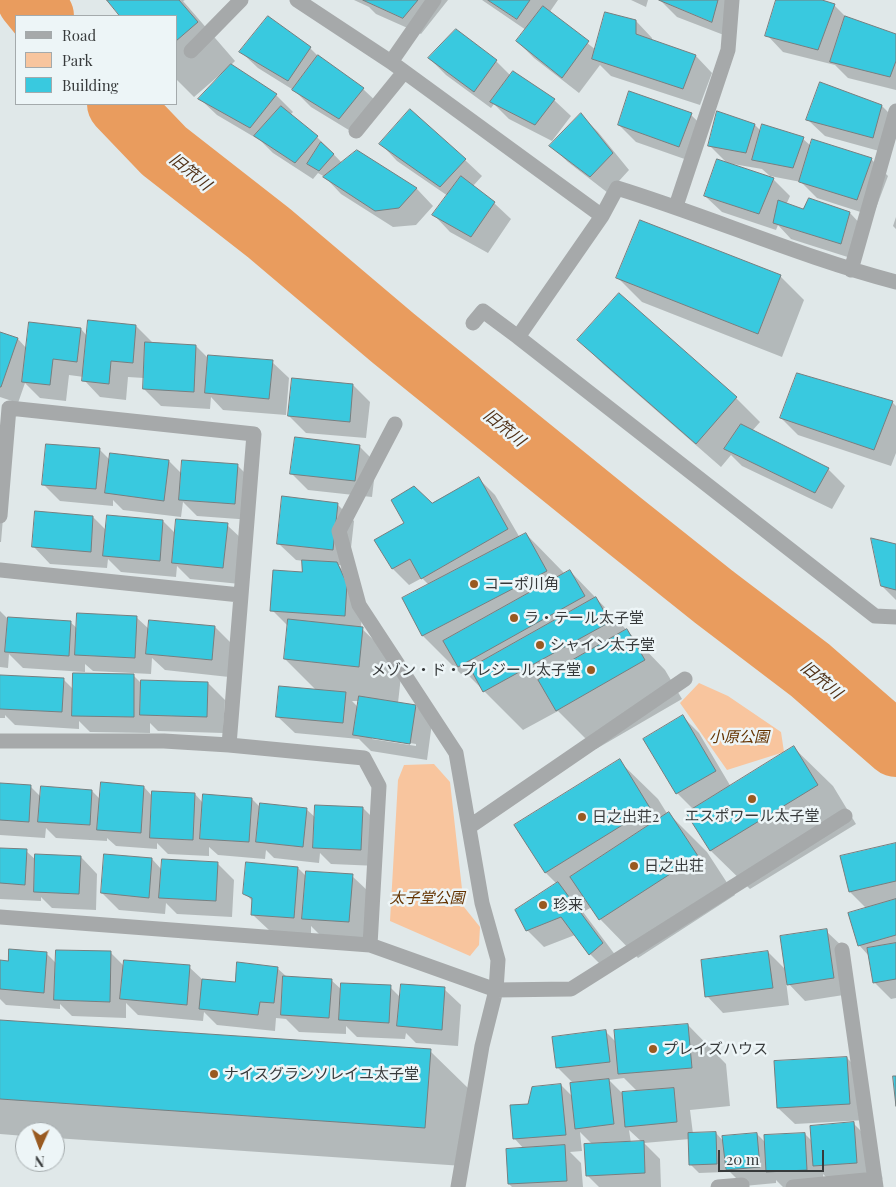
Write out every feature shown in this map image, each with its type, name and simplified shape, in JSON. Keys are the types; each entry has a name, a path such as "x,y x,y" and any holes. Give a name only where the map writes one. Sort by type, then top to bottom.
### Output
{"street":[{"path":"191,51 240,0"},
{"path":"296,0 391,62 602,216"},
{"path":"391,62 434,0"},
{"path":"676,206 728,50 732,0"},
{"path":"356,131 404,72"},
{"path":"852,270 896,111"},
{"path":"518,337 602,216 617,188 676,206 852,270 896,282"},
{"path":"473,323 484,311 875,616 896,617"},
{"path":"0,516 9,408 254,434 229,746"},
{"path":"395,424 339,532 359,605 456,753 482,903 498,960 496,990 482,1046 458,1187"},
{"path":"0,570 240,595"},
{"path":"469,827 685,679"},
{"path":"0,741 164,741 364,758 379,786 370,945"},
{"path":"0,917 370,945 496,990 571,989 845,816"},
{"path":"793,1187 875,1183 842,950"},
{"path":"718,1187 742,1187"}],"green space":[{"name":"小原公園","path":"699,683 728,696 781,732 784,752 727,770 680,703"},
{"name":"太子堂公園","path":"434,764 450,782 464,907 480,927 479,945 470,956 390,921 398,780 404,765"}],"building":[{"path":"107,0 179,0 198,22 178,39 178,15 119,15"},
{"path":"363,0 418,0 403,18"},
{"path":"488,0 530,0 517,19"},
{"path":"659,0 718,0 712,22"},
{"path":"776,0 822,0 835,4 818,50 765,36"},
{"path":"543,6 589,41 562,78 516,41"},
{"path":"605,12 636,20 636,34 696,55 683,89 592,59"},
{"path":"268,16 311,47 288,81 239,52"},
{"path":"845,16 896,34 896,61 890,77 830,62"},
{"path":"456,29 497,60 474,92 428,58"},
{"path":"318,55 364,88 339,119 292,90"},
{"path":"231,64 277,94 250,128 198,99"},
{"path":"513,71 555,99 535,125 490,102"},
{"path":"820,82 882,105 873,138 806,120"},
{"path":"629,91 692,113 679,147 618,125"},
{"path":"281,106 318,136 295,163 254,136"},
{"path":"410,109 466,159 440,187 379,144"},
{"path":"717,111 755,124 746,153 708,146"},
{"path":"581,113 613,153 590,177 549,146"},
{"path":"762,124 804,137 793,168 752,160"},
{"path":"812,139 872,158 857,200 799,182"},
{"path":"321,142 334,154 319,171 307,164"},
{"path":"357,150 417,188 399,208 375,211 323,177"},
{"path":"717,159 774,178 759,214 704,196"},
{"path":"461,176 495,202 471,237 432,215"},
{"path":"809,198 850,212 841,244 773,223 778,200 803,209"},
{"path":"640,220 781,275 758,334 616,278"},
{"path":"619,293 737,397 696,444 577,340"},
{"path":"88,320 136,325 133,363 111,361 109,384 82,381"},
{"path":"29,322 81,328 77,362 53,359 50,385 22,382"},
{"path":"0,332 18,338 1,387 0,387"},
{"path":"145,342 196,345 194,392 143,389"},
{"path":"208,355 273,360 269,399 205,393"},
{"path":"797,373 893,401 874,450 780,418"},
{"path":"292,378 353,384 350,422 288,416"},
{"path":"741,424 829,468 815,493 724,449"},
{"path":"295,437 360,445 355,481 290,474"},
{"path":"46,444 100,448 96,489 42,485"},
{"path":"110,453 169,460 164,501 105,493"},
{"path":"182,460 238,464 235,504 179,500"},
{"path":"479,477 508,529 421,579 410,559 392,569 374,540 404,523 391,500 414,486 432,503"},
{"path":"282,496 338,503 333,550 277,544"},
{"path":"35,511 93,516 91,552 32,547"},
{"path":"107,515 163,520 160,561 103,556"},
{"path":"176,519 228,523 223,568 172,563"},
{"name":"コーポ川角","path":"526,533 547,571 422,636 402,598"},
{"path":"871,538 896,544 896,590 881,586"},
{"path":"302,560 337,562 347,584 345,616 270,611 273,570 302,572"},
{"name":"ラ・テール太子堂","path":"570,570 585,596 458,667 443,641"},
{"name":"シャイン太子堂","path":"596,597 610,622 483,692 470,668"},
{"path":"77,613 137,616 135,658 75,655"},
{"path":"8,617 71,621 69,656 5,652"},
{"path":"288,619 363,627 359,667 284,659"},
{"path":"149,620 215,626 212,660 146,654"},
{"name":"メゾン・ド・プレジール太子堂","path":"627,629 645,660 556,711 538,680"},
{"path":"73,673 134,674 134,717 72,716"},
{"path":"0,675 64,678 62,712 0,709"},
{"path":"141,680 208,682 207,717 140,715"},
{"path":"279,686 346,692 343,723 276,717"},
{"path":"359,696 416,705 410,744 353,735"},
{"path":"683,715 716,771 676,794 643,739"},
{"name":"エスポワール太子堂","path":"794,746 818,785 710,851 686,813"},
{"name":"日之出荘2","path":"620,759 650,808 545,873 514,825"},
{"path":"101,782 144,786 141,833 97,830"},
{"path":"0,783 31,785 29,822 0,820"},
{"path":"41,786 92,790 90,825 38,822"},
{"path":"152,791 195,793 193,840 150,838"},
{"path":"203,794 252,798 249,842 200,839"},
{"path":"260,803 307,808 303,847 256,842"},
{"path":"315,805 363,807 361,850 313,848"},
{"name":"日之出荘","path":"669,812 698,856 599,920 570,877"},
{"path":"896,843 896,881 849,892 840,856"},
{"path":"0,848 27,849 25,885 0,883"},
{"path":"35,854 81,856 79,894 34,892"},
{"path":"104,854 152,858 149,898 101,893"},
{"path":"162,859 218,862 216,901 159,898"},
{"path":"246,862 298,867 294,918 251,915 252,898 243,894"},
{"path":"306,871 353,874 349,922 302,919"},
{"path":"558,882 603,943 589,955 561,917 526,931 515,910"},
{"path":"896,899 896,935 858,946 848,913"},
{"path":"827,929 834,978 787,985 780,936"},
{"path":"896,943 896,979 873,983 867,948"},
{"path":"9,949 47,952 44,993 0,989 0,960 8,961"},
{"path":"56,950 111,951 110,1002 54,1000"},
{"path":"768,951 773,988 705,997 701,960"},
{"path":"124,960 190,965 187,1005 120,999"},
{"path":"237,962 278,967 274,1003 260,1002 258,1015 199,1009 202,979 235,982"},
{"path":"283,976 332,979 329,1018 281,1015"},
{"path":"341,983 391,985 389,1023 339,1020"},
{"path":"401,984 445,987 442,1030 397,1026"},
{"name":"ナイスグランソレイユ太子堂","path":"0,1020 431,1049 425,1128 0,1099"},
{"name":"プレイズハウス","path":"688,1024 692,1068 618,1074 614,1030"},
{"path":"606,1030 610,1062 556,1068 552,1037"},
{"path":"847,1057 850,1104 777,1108 774,1061"},
{"path":"893,1076 896,1076 896,1106"},
{"path":"609,1079 614,1124 575,1129 570,1083"},
{"path":"561,1084 566,1135 513,1139 510,1105 528,1104 532,1087"},
{"path":"674,1088 677,1122 625,1127 622,1092"},
{"path":"854,1122 857,1163 813,1166 810,1126"},
{"path":"716,1132 717,1164 689,1165 688,1133"},
{"path":"757,1133 760,1167 726,1170 722,1136"},
{"path":"805,1133 807,1170 766,1172 764,1135"},
{"path":"644,1141 645,1173 586,1176 584,1144"},
{"path":"565,1145 567,1181 508,1184 506,1149"}],"waterway":[{"name":"旧笊川","path":"29,0 41,15"},
{"name":"旧笊川","path":"120,105 164,151 269,233 393,338 620,522 810,670 896,745"}],"place":[{"name":"コーポ川角","path":"474,584"},
{"name":"ラ・テール太子堂","path":"514,618"},
{"name":"シャイン太子堂","path":"540,645"},
{"name":"メゾン・ド・プレジール太子堂","path":"591,670"},
{"name":"エスポワール太子堂","path":"752,799"},
{"name":"日之出荘2","path":"582,817"},
{"name":"日之出荘","path":"634,866"},
{"name":"珍来","path":"543,905"},
{"name":"プレイズハウス","path":"653,1049"},
{"name":"ナイスグランソレイユ太子堂","path":"214,1074"}]}
